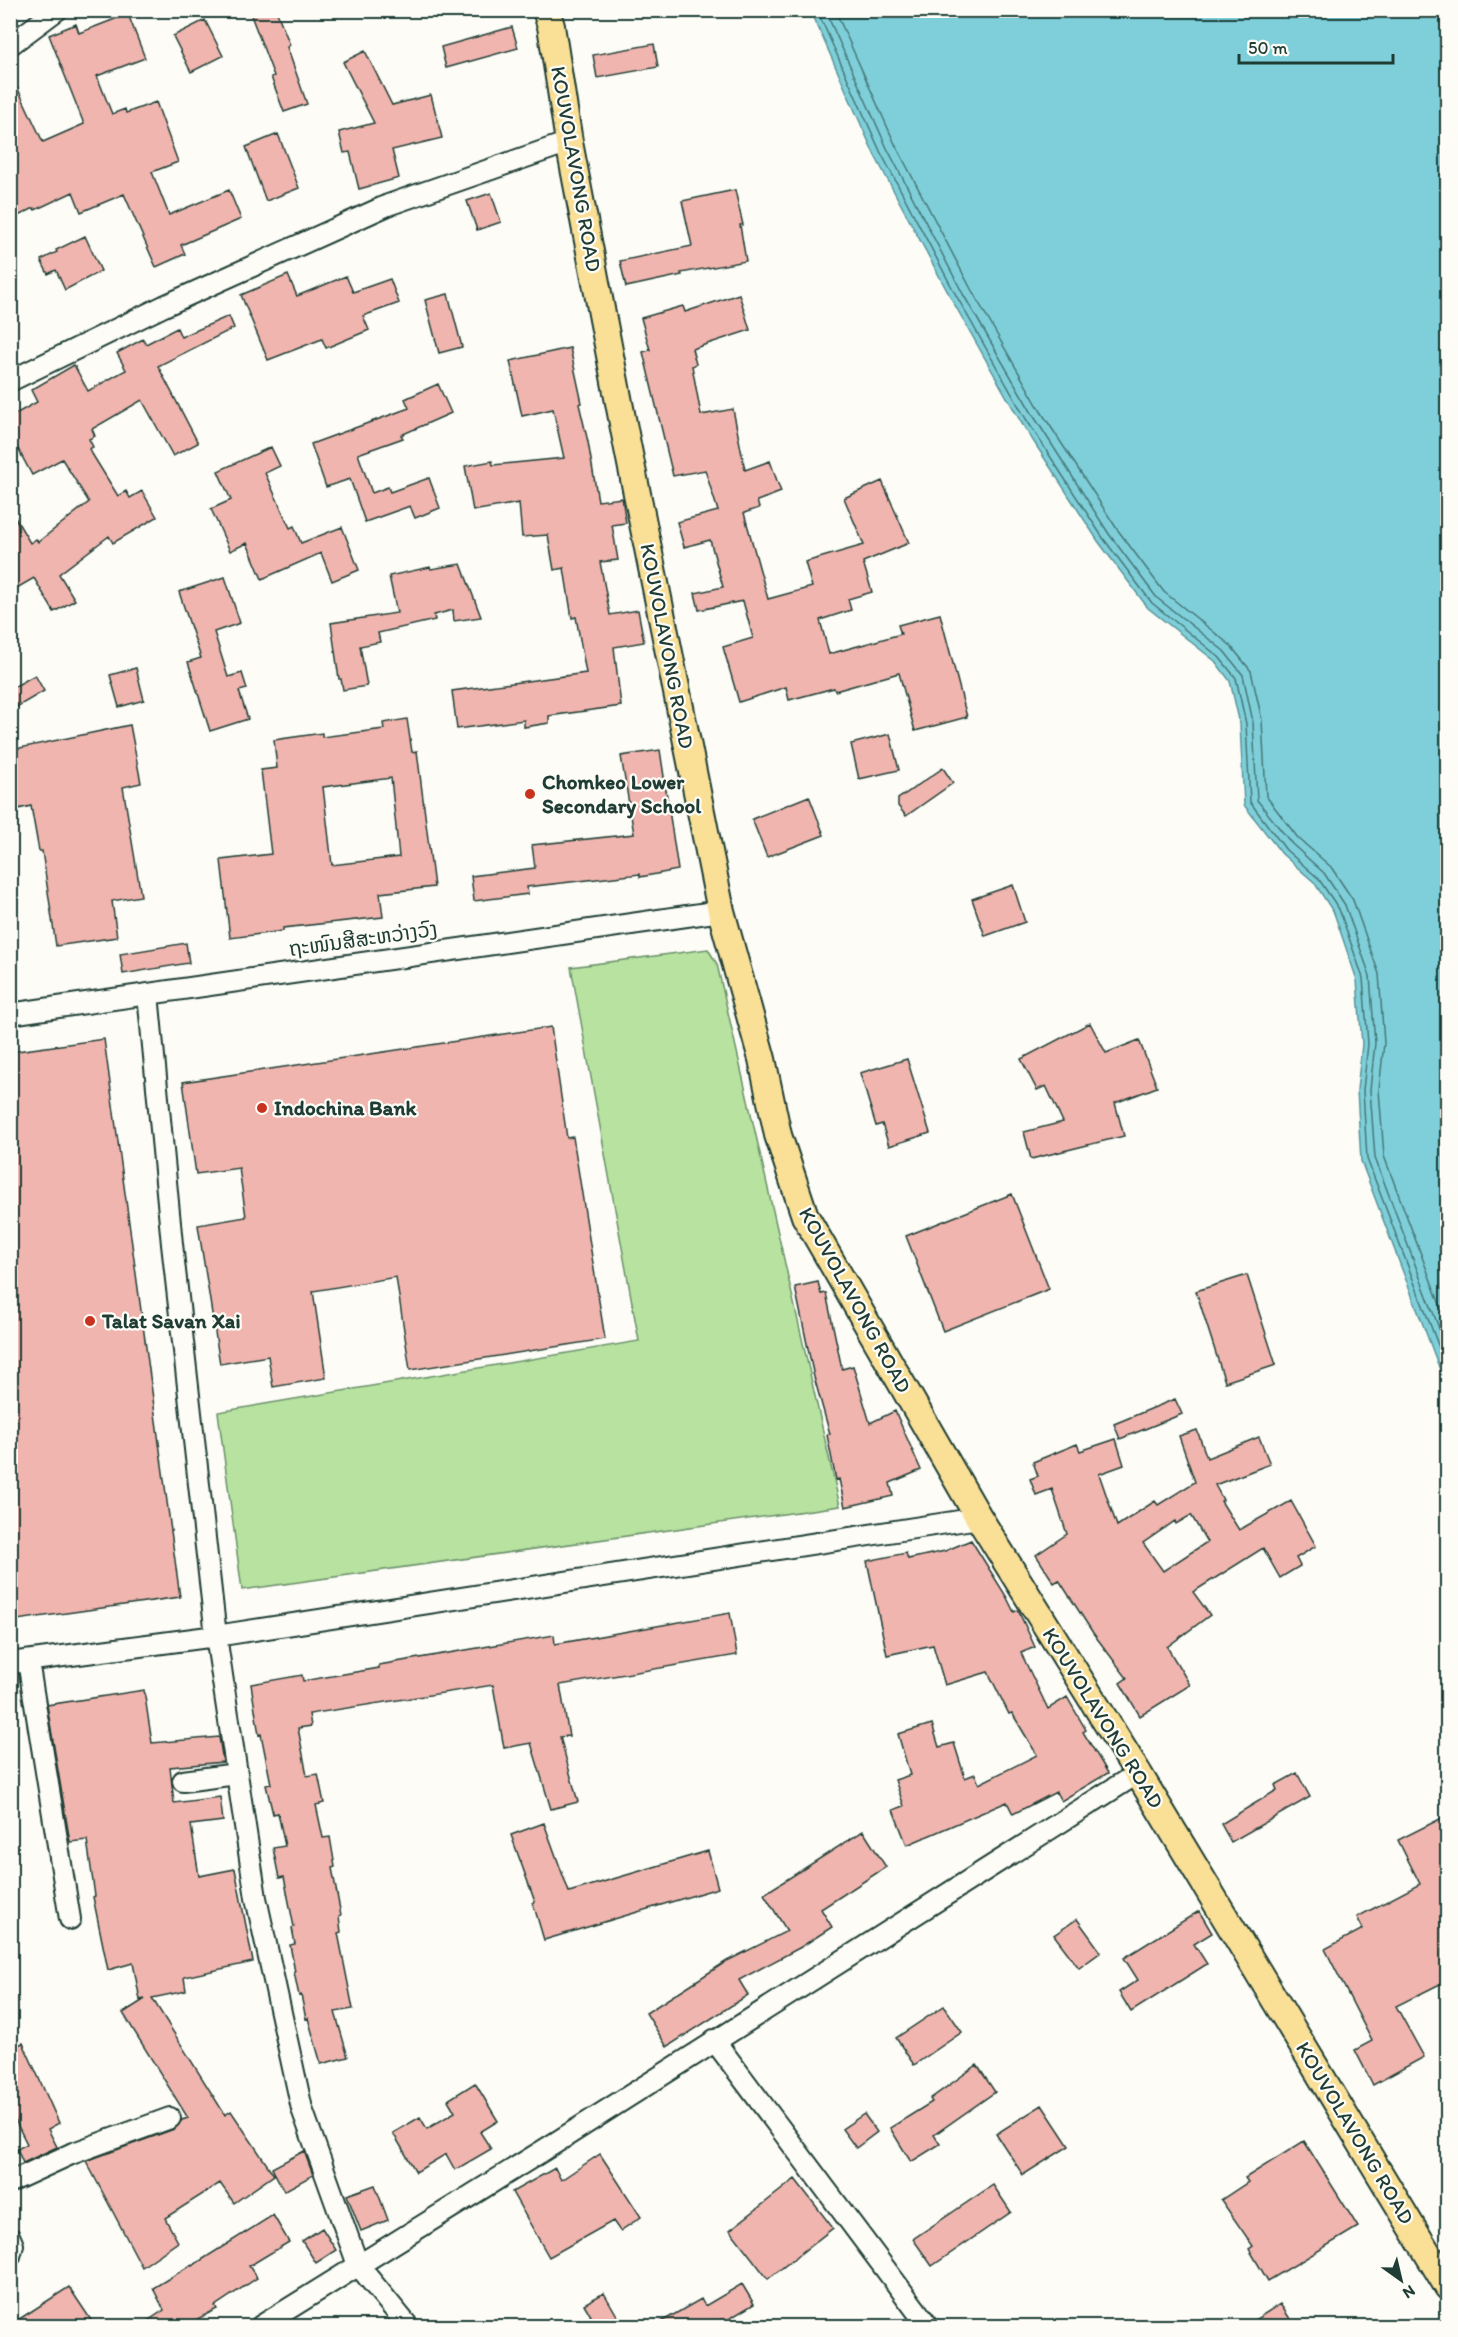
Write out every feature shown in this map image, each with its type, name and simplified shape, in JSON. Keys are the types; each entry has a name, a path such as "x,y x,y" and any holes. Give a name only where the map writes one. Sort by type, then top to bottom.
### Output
{"main road":[{"name":"KOUVOLAVONG ROAD","path":"546,10 551,26 569,142 626,439 722,911 762,1059 777,1135 805,1216 979,1518 1138,1773 1448,2287"}],"street":[{"path":"10,45 57,10"},
{"path":"10,381 164,306 388,205 569,142"},
{"name":"ຖະໜົນສີສະຫວ່າງວົງ","path":"10,1014 722,911"},
{"path":"148,994 173,1255 216,1636 256,1898 302,2109 358,2265 408,2326"},
{"path":"70,1919 19,1662 216,1636 979,1518"},
{"path":"261,2326 552,2145 714,2040 1138,1773"},
{"path":"183,1781 237,1774"},
{"path":"714,2040 928,2326"},
{"path":"10,2182 71,2154 170,2118"},
{"path":"10,2238 13,2245 10,2256"}],"green space":[{"path":"708,949 717,964 840,1506 242,1590 218,1412 639,1341 571,967"}],"water":[{"path":"811,11 1447,11 1447,1384 1361,1161 1357,1090 1362,1044 1357,980 1334,913 1314,882 1282,854 1244,805 1240,724 1230,681 1215,661 1148,608 1098,541 1021,422 952,300 874,154"}],"building":[{"path":"249,10 276,10 290,45 287,47 307,104 284,112 271,77 274,76"},
{"path":"128,14 145,58 97,76 112,114 125,109 126,113 156,102 178,162 152,172 169,215 229,190 241,219 181,245 185,254 156,267 124,194 81,212 73,192 10,220 10,72 43,142 84,124 49,35 76,24 79,33"},
{"path":"205,20 223,56 191,72 173,36"},
{"path":"512,27 518,48 446,68 441,47"},
{"path":"654,44 658,67 597,78 593,55"},
{"path":"365,51 392,105 431,95 442,138 392,150 399,178 359,189 350,152 344,153 339,132 374,123 343,62"},
{"path":"278,134 299,188 266,201 246,147"},
{"path":"735,190 743,225 740,225 746,261 681,273 682,275 626,287 620,261 692,246 682,201"},
{"path":"491,193 501,222 477,230 467,201"},
{"path":"85,236 101,271 65,290 56,270 48,274 41,260"},
{"path":"288,275 297,296 346,276 353,292 390,279 399,303 363,316 369,330 326,348 322,339 268,360 241,295"},
{"path":"448,294 462,347 439,353 425,300"},
{"path":"739,294 750,330 692,349 696,364 692,366 701,415 733,409 745,470 770,461 781,492 757,501 759,508 744,513 768,599 812,587 805,562 864,545 844,498 882,481 909,543 863,562 872,592 848,599 851,610 820,620 829,654 901,634 898,625 940,614 967,717 915,731 899,673 835,691 834,688 789,700 786,687 739,702 723,647 753,638 743,601 699,610 695,593 723,587 710,540 684,547 677,522 718,511 705,470 673,476 643,352 650,350 641,318 683,306 685,312"},
{"path":"229,316 234,328 158,366 198,443 173,456 142,400 92,429 95,436 89,439 93,447 89,449 118,496 126,491 130,498 142,491 157,517 113,543 109,536 59,574 75,600 54,612 34,578 10,592 10,509 30,543 36,539 38,542 89,502 62,459 32,475 10,434 10,417 37,402 31,390 74,365 88,391 126,370 117,353 143,339 146,344 177,328 181,337"},
{"path":"570,348 582,403 579,404 598,501 622,498 626,523 612,525 618,560 600,562 610,615 638,610 644,642 614,647 621,706 549,716 549,723 524,727 524,720 457,729 452,691 586,673 576,617 572,618 564,568 554,570 548,535 522,537 519,503 473,511 465,466 492,461 493,465 564,458 553,409 522,416 510,361"},
{"path":"438,384 451,413 401,435 403,438 358,454 372,493 388,487 390,492 429,478 440,508 415,518 410,506 365,522 350,479 326,487 311,444 409,408 405,399"},
{"path":"271,447 280,466 265,473 290,528 294,526 301,543 342,527 359,570 332,581 321,553 262,579 247,543 230,551 211,509 231,500 218,471"},
{"path":"461,564 481,617 454,621 453,610 434,615 435,620 378,633 380,642 360,646 367,686 343,690 341,679 339,679 331,623 397,613 389,576 430,567 431,569"},
{"path":"225,577 240,623 214,632 228,677 242,673 247,689 239,691 248,719 210,731 188,662 201,658 179,592"},
{"path":"136,668 144,700 119,707 110,675"},
{"path":"35,675 44,691 10,711 10,689"},
{"path":"407,719 412,752 417,751 434,887 380,893 383,917 283,928 283,931 230,938 221,860 271,854 261,770 277,768 274,740 322,733 322,737 384,729 383,723","holes":["391,778 399,857 332,865 323,787"]},
{"path":"130,725 141,783 123,787 141,896 112,901 117,937 56,946 42,851 39,851 31,806 10,811 10,750"},
{"path":"890,734 899,770 859,779 851,744"},
{"path":"660,750 678,870 640,877 640,874 527,887 528,894 474,901 471,876 535,868 532,845 634,834 621,756"},
{"path":"943,768 953,783 906,816 898,806 898,799"},
{"path":"809,796 824,835 767,857 752,819"},
{"path":"1013,885 1025,922 985,936 972,899"},
{"path":"186,943 189,963 123,974 120,954"},
{"path":"1090,1023 1106,1053 1139,1040 1157,1087 1115,1103 1124,1136 1031,1159 1024,1132 1063,1122 1046,1086 1037,1090 1021,1059"},
{"path":"551,1027 567,1138 573,1137 605,1339 410,1370 396,1277 313,1291 326,1378 273,1387 268,1356 220,1364 198,1225 246,1217 239,1168 196,1174 183,1082"},
{"name":"Talat Savan Xai","path":"104,1039 180,1597 10,1621 10,1052"},
{"path":"907,1059 930,1133 889,1146 882,1124 876,1126 860,1073"},
{"path":"1012,1194 1049,1289 943,1331 906,1236"},
{"path":"1247,1275 1276,1365 1225,1382 1196,1291"},
{"path":"818,1282 821,1294 826,1293 842,1369 853,1366 870,1423 895,1411 921,1470 890,1483 893,1496 845,1507 839,1479 836,1480 827,1435 830,1434 814,1377 795,1287"},
{"path":"1175,1399 1182,1414 1120,1439 1114,1424"},
{"path":"1197,1430 1207,1458 1259,1437 1270,1464 1215,1485 1223,1500 1221,1501 1239,1530 1291,1501 1316,1546 1296,1558 1300,1566 1280,1578 1263,1548 1193,1592 1210,1615 1167,1647 1190,1685 1140,1716 1120,1683 1127,1678 1093,1633 1059,1580 1054,1583 1036,1555 1067,1534 1052,1489 1036,1495 1030,1479 1038,1476 1033,1462 1077,1444 1080,1451 1116,1439 1124,1465 1099,1474 1117,1526 1155,1501 1158,1505 1195,1482 1179,1436","holes":["1191,1515 1207,1542 1163,1571 1143,1543 1175,1521 1176,1524"]},
{"path":"971,1540 1014,1612 1018,1610 1035,1647 1021,1653 1048,1709 1067,1697 1086,1730 1083,1732 1108,1773 1061,1801 1056,1792 1013,1814 1007,1802 907,1845 893,1810 904,1806 895,1780 910,1775 898,1734 932,1724 939,1747 954,1743 965,1778 975,1774 979,1784 1037,1755 1012,1713 1009,1714 988,1672 945,1685 933,1645 887,1655 867,1561 906,1553 908,1559 945,1551"},
{"path":"730,1613 737,1655 560,1685 569,1736 560,1737 578,1802 551,1809 531,1743 504,1748 493,1685 309,1714 311,1726 298,1728 307,1776 318,1774 324,1803 316,1805 323,1838 330,1837 335,1867 332,1868 341,1915 339,1916 341,1932 338,1933 353,2009 335,2012 348,2057 321,2064 308,2018 306,2019 301,1995 299,1996 294,1972 290,1945 295,1944 292,1928 294,1927 284,1877 279,1878 273,1848 285,1846 278,1813 273,1814 266,1785 271,1784 261,1734 259,1735 251,1684 302,1675 303,1681 379,1668 379,1665 554,1635 555,1644"},
{"path":"144,1690 152,1743 219,1737 223,1762 170,1767 174,1803 220,1797 223,1821 191,1825 199,1876 235,1869 253,1962 184,1977 186,1991 152,1998 225,2115 231,2111 274,2175 234,2203 220,2183 165,2218 178,2242 142,2267 86,2161 174,2129 182,2120 188,2118 123,2013 145,1999 140,2000 133,1963 108,1970 93,1897 95,1896 87,1840 70,1842 47,1705"},
{"path":"1297,1773 1310,1797 1231,1842 1221,1824 1277,1790 1275,1785"},
{"path":"1448,1815 1448,1980 1396,2006 1424,2057 1373,2085 1355,2050 1372,2041 1325,1949 1363,1929 1357,1917 1420,1884 1398,1840"},
{"path":"544,1823 569,1892 708,1851 718,1888 544,1940 533,1903 535,1902 511,1835"},
{"path":"863,1831 886,1867 821,1909 832,1927 801,1947 739,1980 748,1995 667,2047 646,2013 727,1961 787,1931 764,1894"},
{"path":"1199,1911 1212,1933 1194,1944 1207,1964 1131,2012 1119,1992 1138,1980 1124,1958"},
{"path":"1077,1919 1101,1952 1079,1968 1054,1935"},
{"path":"944,2006 962,2032 914,2065 896,2038"},
{"path":"23,2043 59,2123 48,2129 57,2147 23,2163 17,2149 27,2144 10,2110 10,2048"},
{"path":"977,2065 995,2092 934,2135 940,2144 911,2162 890,2128 932,2102 930,2099"},
{"path":"475,2083 498,2121 480,2132 491,2149 455,2170 446,2154 416,2172 393,2133 420,2117 427,2129 455,2112 448,2100"},
{"path":"1042,2105 1069,2146 1023,2175 996,2134"},
{"path":"864,2114 877,2132 856,2148 842,2129"},
{"path":"1304,2141 1358,2227 1268,2281 1249,2249 1253,2246 1221,2200 1248,2182 1245,2178"},
{"path":"304,2151 313,2175 284,2191 272,2168"},
{"path":"600,2154 641,2217 620,2231 613,2221 549,2257 512,2192 555,2168 561,2180"},
{"path":"795,2179 833,2228 768,2279 730,2230"},
{"path":"375,2185 388,2220 361,2231 347,2195"},
{"path":"993,2185 1011,2212 932,2266 913,2239"},
{"path":"273,2215 289,2242 249,2266 257,2278 215,2306 217,2309 184,2326 140,2326 164,2310 153,2288"},
{"path":"322,2228 336,2250 316,2263 302,2241"},
{"path":"742,2284 754,2304 724,2322 722,2319 708,2326 654,2326 701,2299 705,2306"},
{"path":"69,2287 95,2326 10,2326 10,2325"},
{"path":"604,2293 623,2326 575,2326 591,2316 584,2304"},
{"path":"1280,2304 1295,2326 1245,2326"}],"place":[{"name":"Chomkeo Lower Secondary School","path":"530,794"},
{"name":"Indochina Bank","path":"262,1108"},
{"name":"Talat Savan Xai","path":"90,1321"}]}
